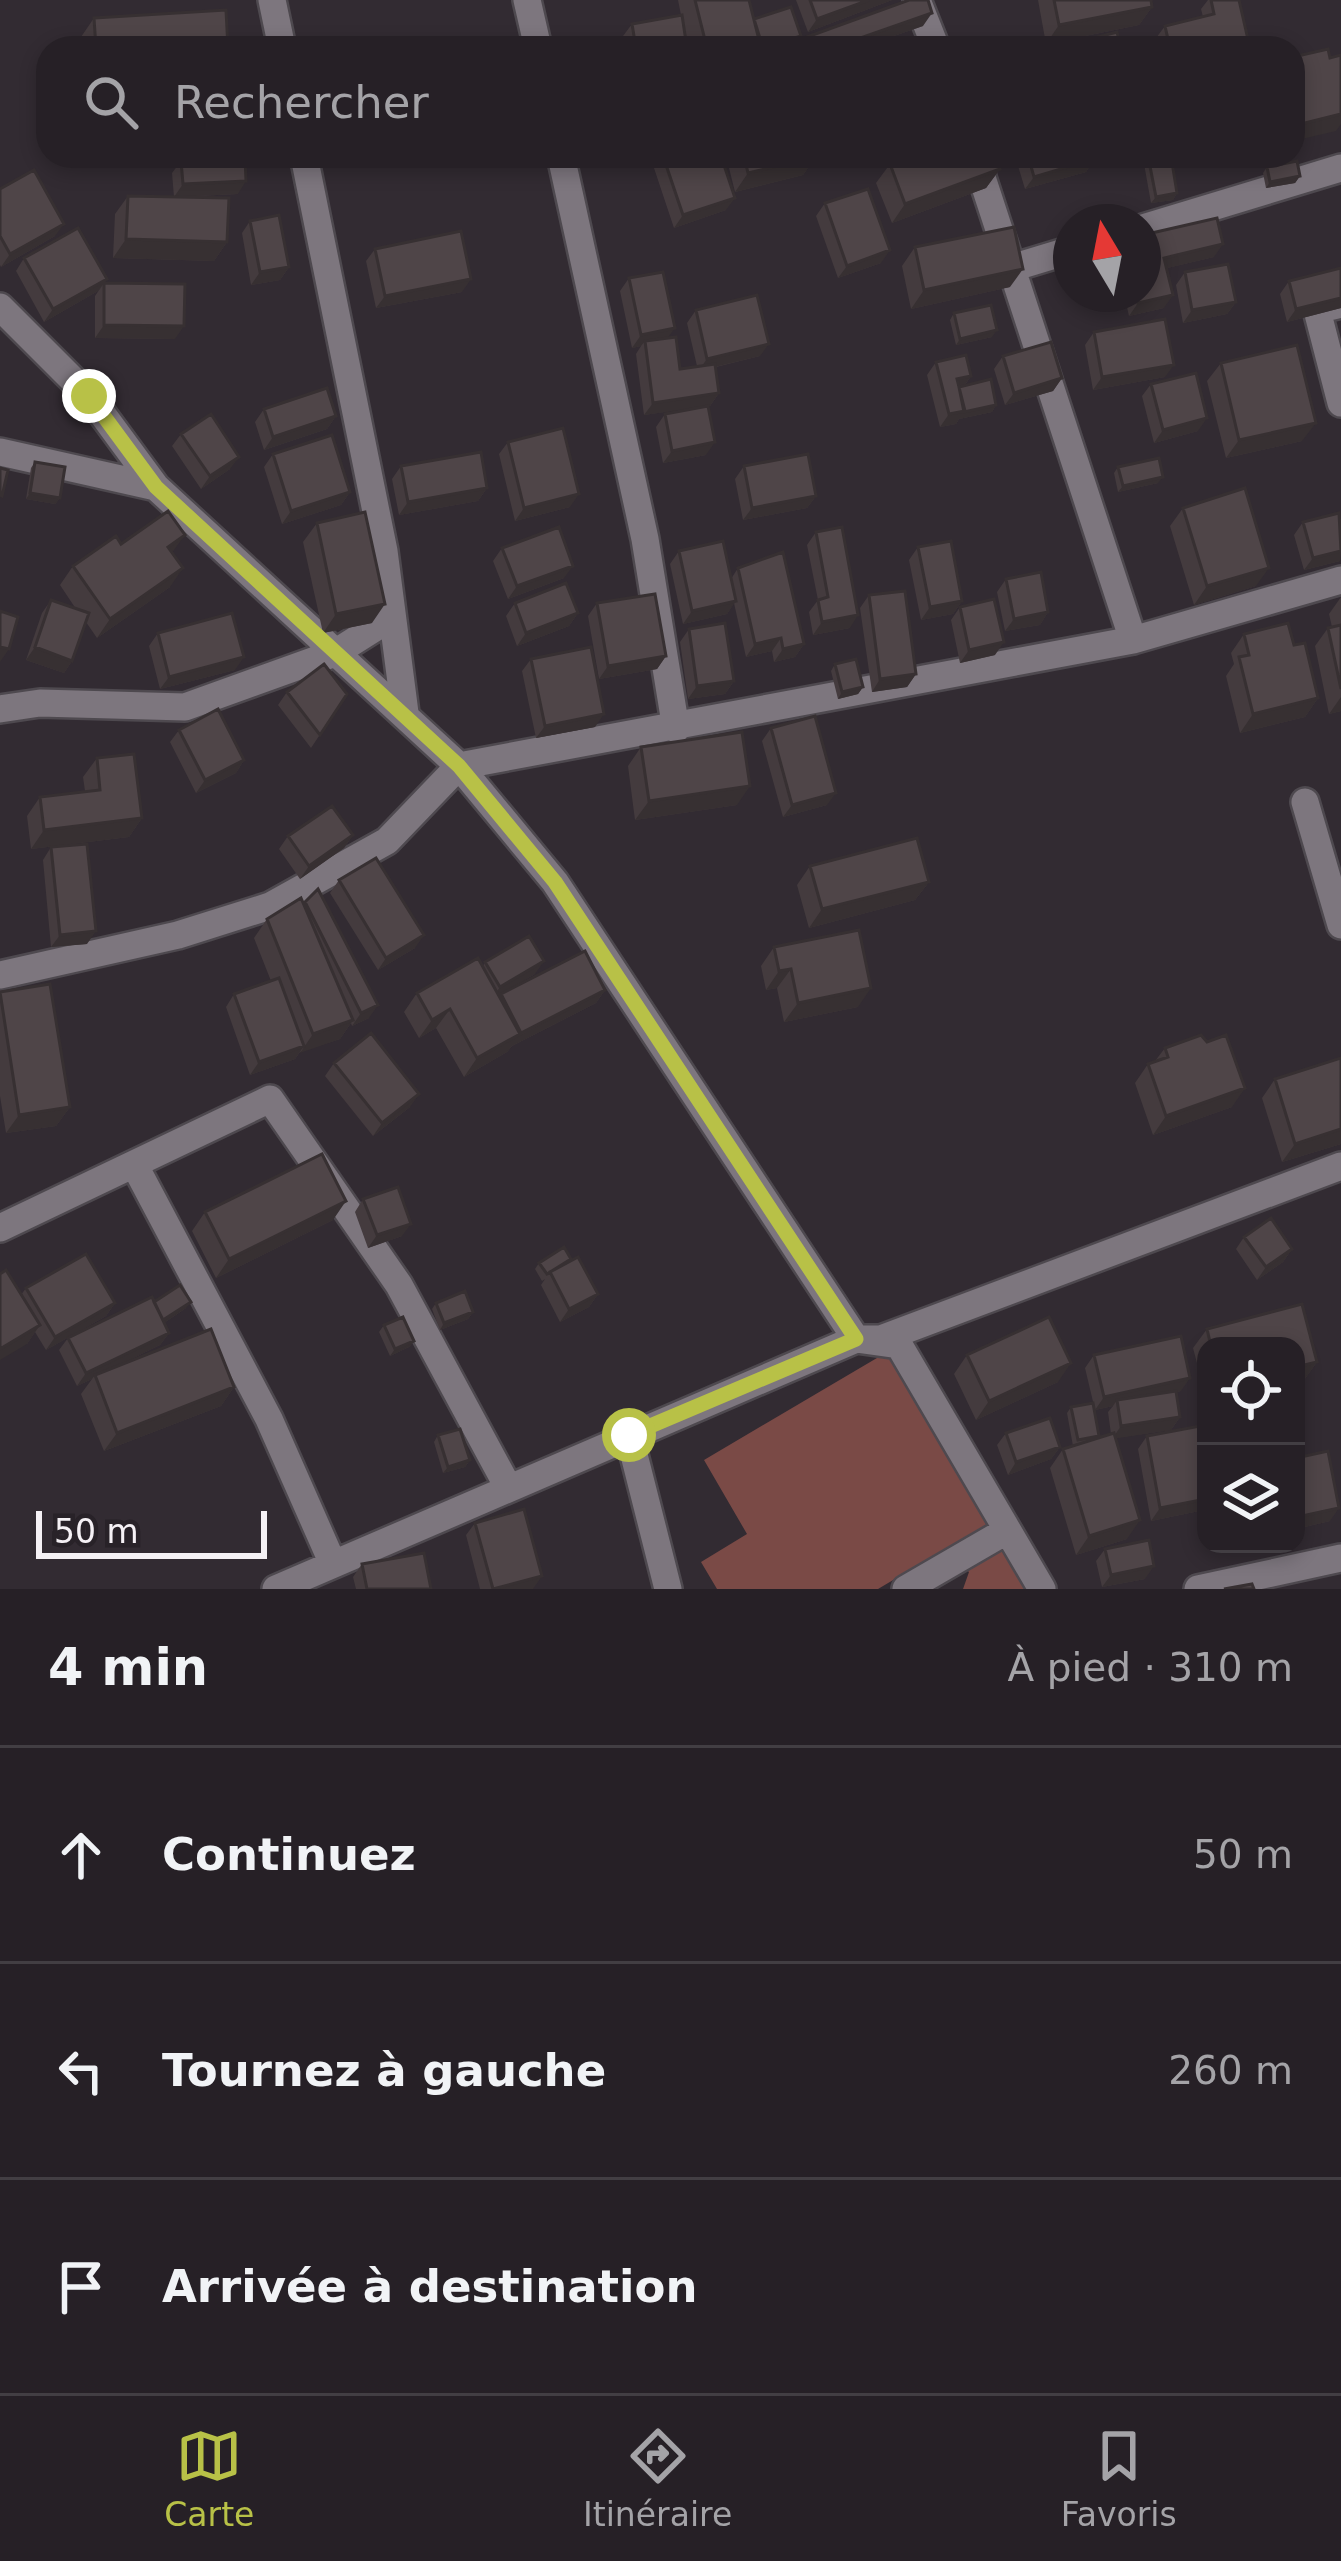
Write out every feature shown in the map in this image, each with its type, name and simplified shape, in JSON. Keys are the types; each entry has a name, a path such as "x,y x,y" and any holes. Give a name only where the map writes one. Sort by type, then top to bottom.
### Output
{"street":[{"path":"272,0 280,36"},
{"path":"527,0 535,36"},
{"path":"917,0 930,36"},
{"path":"306,168 392,617 405,713"},
{"path":"564,168 645,538 676,729"},
{"path":"979,168 1133,640"},
{"path":"1161,223 1341,168"},
{"path":"1015,267 1053,255"},
{"path":"1341,304 1317,310 1341,404"},
{"path":"0,307 89,396 156,487 459,766 555,882 856,1339 899,1346 1042,1589"},
{"path":"0,452 156,487"},
{"path":"0,975 178,935 270,906 387,841 459,766 1133,640 1341,580"},
{"path":"0,709 40,703 185,707 335,653 392,617"},
{"path":"1305,802 1341,925"},
{"path":"0,1228 270,1099 399,1285 508,1486"},
{"path":"134,1164 268,1419 333,1564"},
{"path":"276,1589 856,1339 881,1339 1341,1166"},
{"path":"629,1435 668,1589"},
{"path":"906,1589 1006,1531"},
{"path":"1198,1589 1341,1558"}],"shaded area":[{"path":"899,1345 1043,1589 963,1589 969,1572 942,1551 878,1589 717,1589 701,1562 747,1534 704,1460"}],"building":[{"path":"695,0 749,0 758,36 704,36"},
{"path":"810,0 869,0 817,19"},
{"path":"909,0 928,0 932,13 866,36 810,36"},
{"path":"1054,0 1151,0 1152,7 1059,25"},
{"path":"1211,0 1239,0 1247,36 1167,36 1165,26 1214,14"},
{"path":"791,7 801,36 759,36 754,19"},
{"path":"226,10 227,36 95,36 94,18"},
{"path":"682,15 685,36 634,36 632,24"},
{"path":"1328,49 1330,58 1341,55 1341,114 1305,123 1305,54"},
{"path":"182,168 245,168 246,181 183,184"},
{"path":"667,168 725,168 735,198 683,215"},
{"path":"892,168 1000,169 905,204"},
{"path":"1031,168 1064,168 1034,177"},
{"path":"1150,168 1173,168 1177,193 1156,197"},
{"path":"1267,168 1298,168 1300,176 1270,182"},
{"path":"34,170 64,224 10,254 0,236 0,189"},
{"path":"868,189 890,250 847,266 825,203"},
{"path":"128,196 229,198 227,242 126,239"},
{"path":"279,215 289,267 260,272 250,221"},
{"path":"1217,218 1223,244 1164,258 1173,295 1161,298 1161,231"},
{"path":"1014,227 1023,269 924,290 915,247"},
{"path":"78,228 107,279 53,309 24,258"},
{"path":"461,231 471,279 385,296 375,249"},
{"path":"1228,264 1236,302 1192,310 1185,272"},
{"path":"1341,268 1341,298 1296,309 1289,281"},
{"path":"663,272 675,328 641,335 629,278"},
{"path":"104,283 185,284 184,326 104,325"},
{"path":"757,295 769,344 707,359 696,310"},
{"path":"991,305 997,330 960,339 954,313"},
{"path":"1165,319 1174,365 1102,377 1094,332"},
{"path":"676,337 680,369 715,364 719,393 653,403 645,341"},
{"path":"1051,342 1062,378 1014,393 1003,356"},
{"path":"1297,345 1316,423 1239,440 1221,363"},
{"path":"966,355 971,376 957,379 965,411 949,414 936,362"},
{"path":"1196,373 1207,418 1163,430 1151,384"},
{"path":"991,379 996,405 964,412 959,387"},
{"path":"327,388 336,416 273,437 264,409"},
{"path":"708,406 715,442 672,451 665,414"},
{"path":"211,414 239,457 210,476 181,434"},
{"path":"563,428 579,494 524,508 508,442"},
{"path":"332,435 350,492 291,511 273,454"},
{"path":"481,452 487,488 408,502 401,466"},
{"path":"808,454 816,496 752,508 744,466"},
{"path":"1159,458 1163,477 1123,486 1118,467"},
{"path":"35,462 65,467 60,498 30,493"},
{"path":"0,468 8,470 2,496 0,495"},
{"path":"1245,488 1269,568 1207,586 1183,508"},
{"path":"168,511 185,535 168,547 183,568 110,619 73,566 116,536 121,544"},
{"path":"365,512 385,604 336,614 317,523"},
{"path":"1339,513 1341,551 1313,558 1303,522"},
{"path":"559,527 573,566 517,586 502,548"},
{"path":"842,527 858,615 822,622 818,600 828,597 816,532"},
{"path":"723,541 736,601 692,611 679,551"},
{"path":"951,541 962,601 930,607 918,547"},
{"path":"783,552 804,644 783,649 781,638 755,644 738,568"},
{"path":"1041,572 1048,612 1014,619 1006,579"},
{"path":"566,583 578,613 526,633 515,603"},
{"path":"905,591 916,674 880,679 869,595"},
{"path":"655,594 666,656 608,666 597,603"},
{"path":"994,599 1004,642 969,650 960,607"},
{"path":"51,600 89,613 72,661 35,647"},
{"path":"0,611 18,617 9,649 0,647"},
{"path":"232,613 244,657 169,677 158,633"},
{"path":"725,623 734,681 697,686 689,629"},
{"path":"1288,623 1294,645 1305,643 1318,698 1253,714 1239,657 1249,655 1244,634"},
{"path":"1341,625 1341,689 1328,628"},
{"path":"591,647 604,714 545,726 531,659"},
{"path":"856,659 863,687 842,692 835,664"},
{"path":"324,664 347,694 320,735 287,692"},
{"path":"218,709 244,760 205,780 179,730"},
{"path":"815,716 836,793 792,805 771,728"},
{"path":"742,732 750,786 649,801 641,747"},
{"path":"134,754 142,818 44,830 40,797 100,790 97,758"},
{"path":"332,806 353,835 309,866 288,836"},
{"path":"917,838 929,882 822,909 810,866"},
{"path":"87,844 96,931 60,935 51,847"},
{"path":"376,858 424,935 386,958 339,880"},
{"path":"318,889 378,1005 361,1013 305,902"},
{"path":"301,898 353,1020 313,1034 267,919"},
{"path":"859,930 871,988 798,1003 791,969 779,971 774,947"},
{"path":"529,936 544,961 500,987 485,962"},
{"path":"585,951 605,990 521,1033 501,994"},
{"path":"478,958 520,1034 477,1058 450,1009 432,1020 417,993"},
{"path":"279,978 304,1046 259,1062 234,994"},
{"path":"50,984 70,1107 19,1115 0,992"},
{"path":"371,1033 419,1094 382,1123 334,1063"},
{"path":"1201,1035 1207,1042 1226,1035 1245,1088 1166,1116 1148,1064 1168,1057 1165,1048"},
{"path":"1341,1058 1341,1129 1295,1144 1275,1079"},
{"path":"322,1154 346,1201 229,1259 205,1212"},
{"path":"398,1187 411,1224 377,1235 363,1199"},
{"path":"1271,1218 1292,1249 1266,1267 1244,1237"},
{"path":"564,1247 571,1259 547,1274 539,1263"},
{"path":"86,1254 115,1303 55,1337 26,1288"},
{"path":"578,1257 598,1294 569,1309 550,1272"},
{"path":"6,1270 40,1325 0,1349 0,1274"},
{"path":"180,1285 191,1302 163,1320 154,1302"},
{"path":"465,1291 473,1312 444,1323 436,1303"},
{"path":"152,1297 169,1333 86,1373 68,1338"},
{"path":"1302,1304 1317,1362 1305,1365 1305,1337 1209,1337 1207,1329"},
{"path":"403,1317 414,1341 395,1349 384,1325"},
{"path":"1049,1317 1071,1363 989,1401 967,1355"},
{"path":"211,1329 234,1387 117,1433 95,1375"},
{"path":"1181,1336 1190,1378 1104,1397 1094,1355"},
{"path":"1176,1391 1180,1417 1121,1426 1117,1400"},
{"path":"1093,1403 1099,1436 1078,1440 1071,1407"},
{"path":"1050,1418 1060,1447 1016,1462 1006,1433"},
{"path":"1197,1427 1197,1501 1160,1508 1147,1436"},
{"path":"460,1429 470,1460 448,1467 438,1435"},
{"path":"1114,1433 1140,1520 1089,1536 1063,1449"},
{"path":"1328,1451 1339,1508 1305,1515 1305,1456"},
{"path":"524,1509 542,1576 493,1589 475,1523"},
{"path":"1149,1540 1154,1566 1111,1575 1105,1549"},
{"path":"424,1553 431,1589 367,1589 362,1564"}],"route":[{"path":"89,396 156,487 459,766 555,882 856,1339 629,1435"}]}
